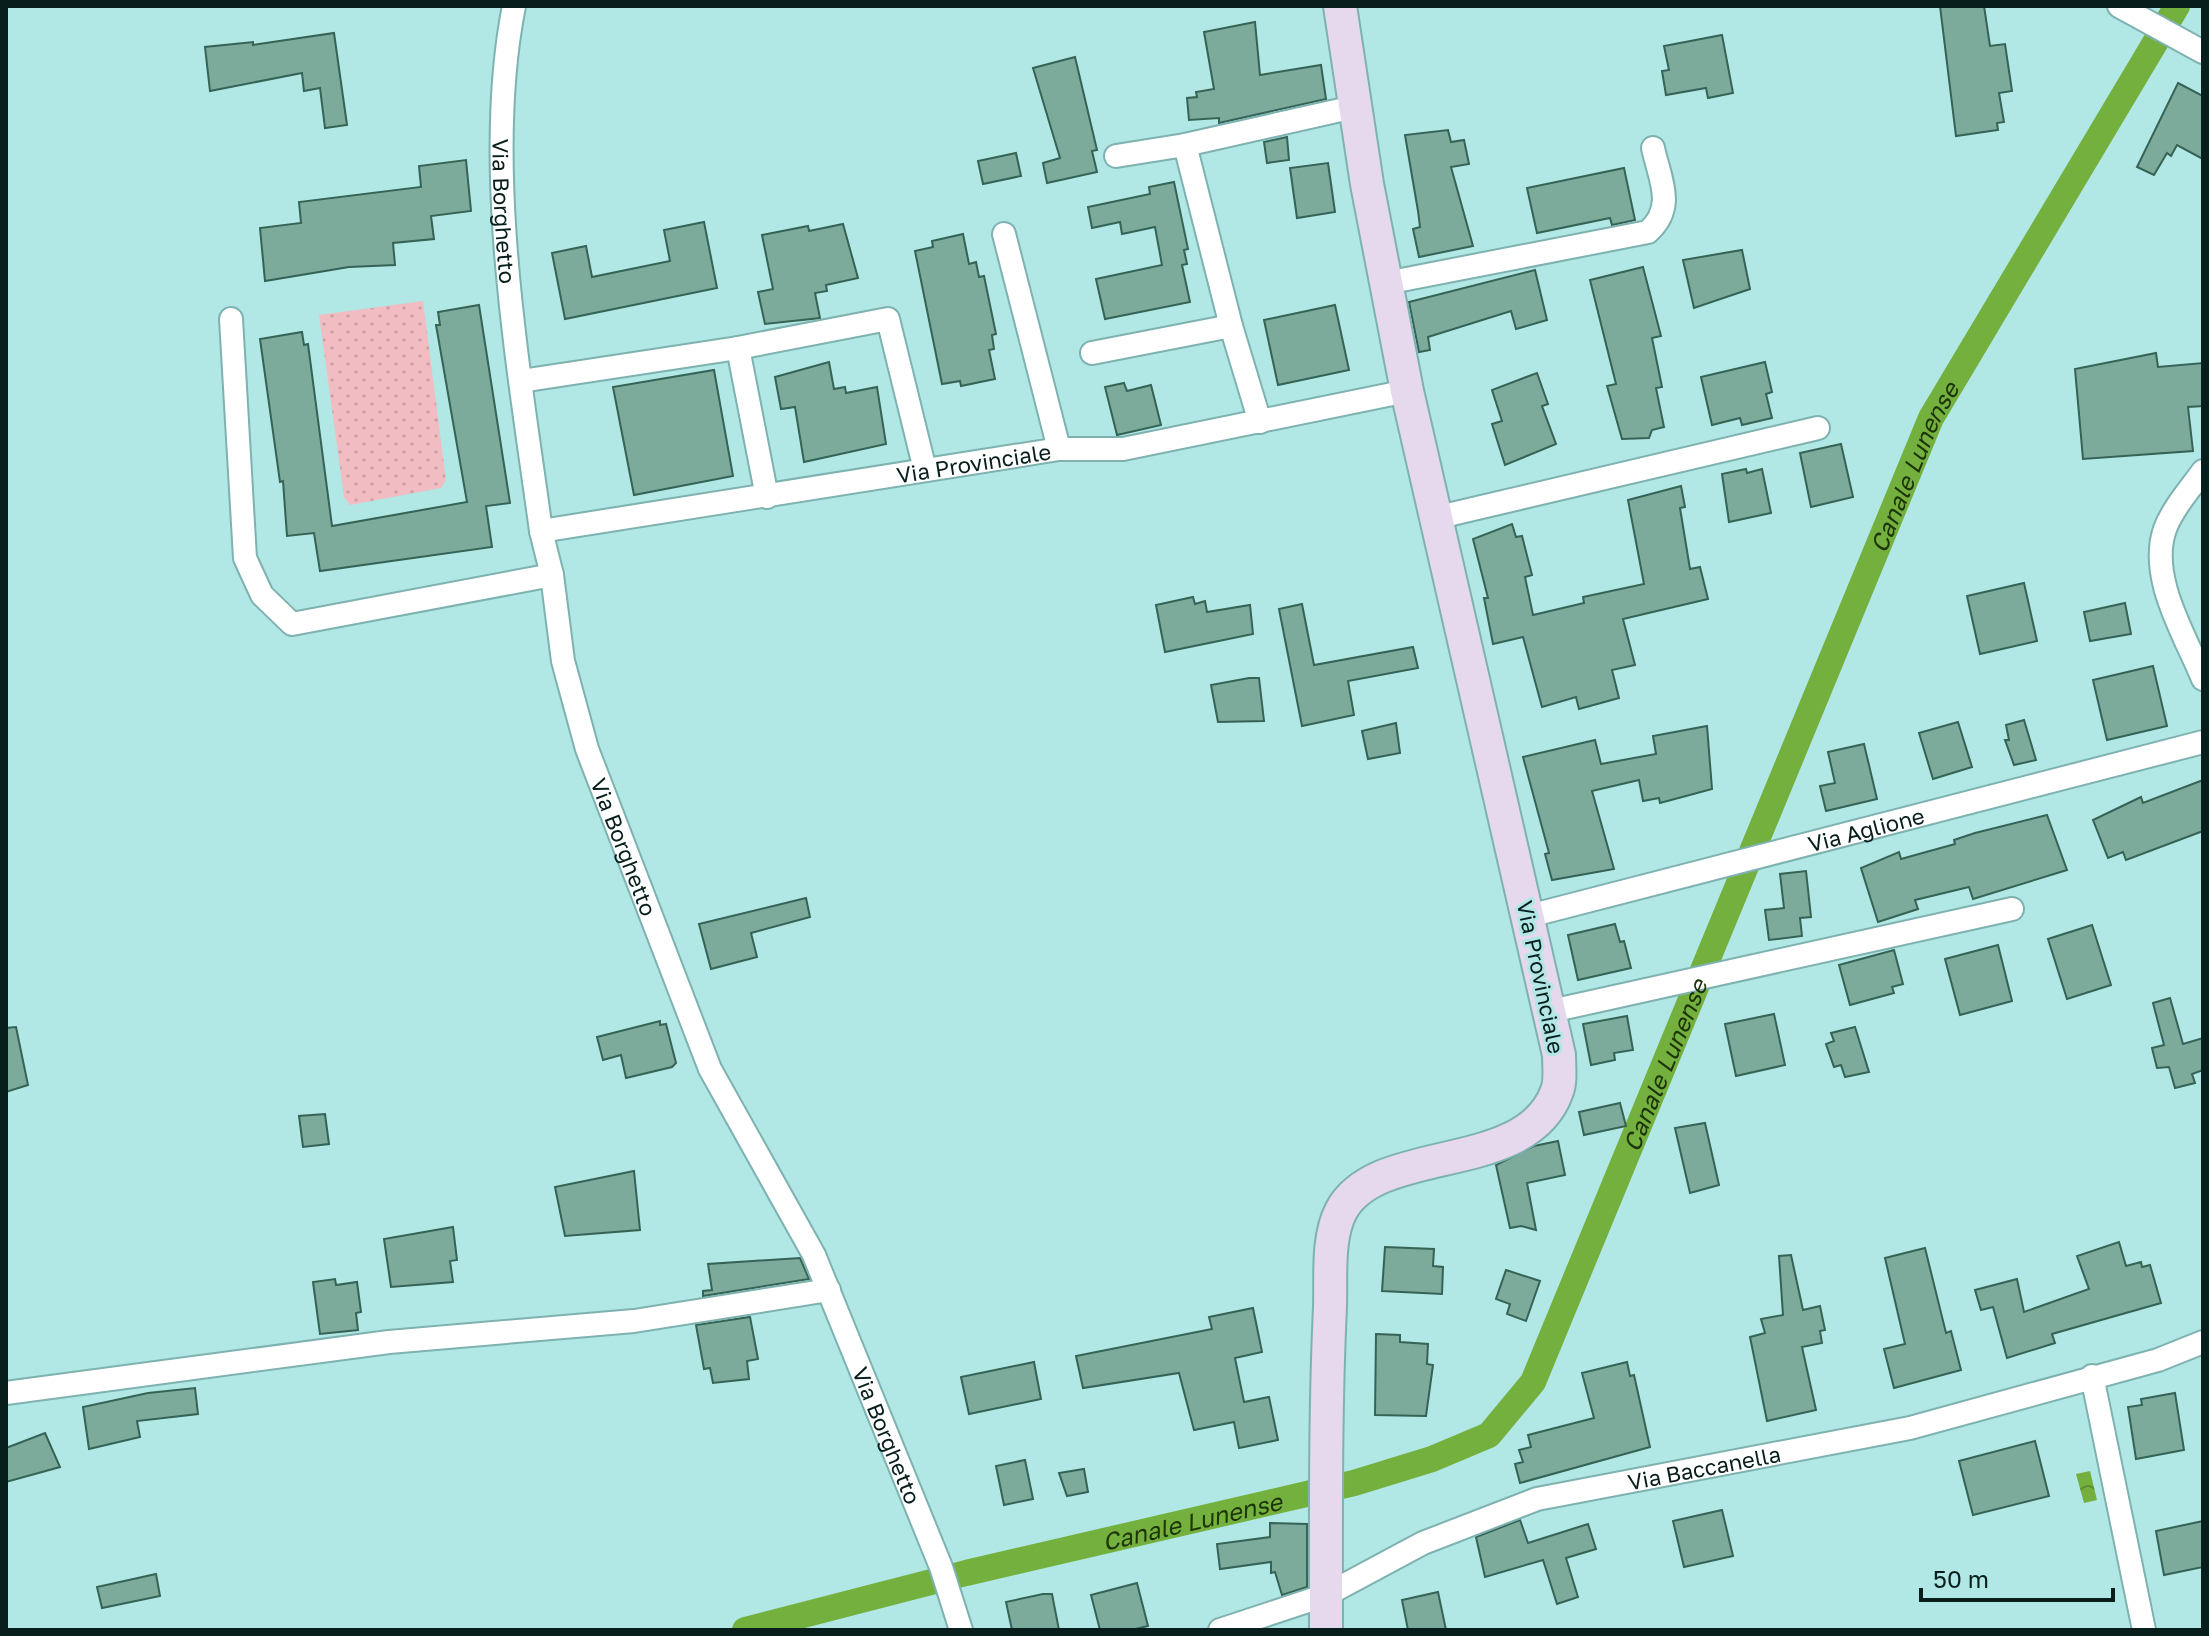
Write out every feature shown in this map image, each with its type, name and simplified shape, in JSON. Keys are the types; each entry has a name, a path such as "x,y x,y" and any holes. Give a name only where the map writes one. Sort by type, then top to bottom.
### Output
{"street":[{"name":"Via Borghetto","path":"514,6 506,46 502,206 541,531 552,575 563,661 587,749 710,1069 814,1255 941,1567 961,1630"},
{"name":"Via Provinciale","path":"1326,1630 1333,1240 1343,1207 1374,1181 1499,1144 1527,1129 1549,1110 1558,1088 1559,1066 1551,1011 1439,517 1407,391 1354,107 1340,6"},
{"path":"2119,6 2203,52"},
{"path":"1116,156 1185,145 1354,107"},
{"path":"1185,145 1231,326 1260,422"},
{"path":"1386,283 1648,232 1662,220 1665,207 1653,148"},
{"path":"1004,234 1059,449"},
{"path":"231,319 245,558 262,595 292,624 552,575"},
{"path":"521,381 738,348 888,319 925,470"},
{"path":"1092,353 1231,326"},
{"path":"738,348 767,497"},
{"name":"Via Provinciale","path":"541,531 1059,449 1123,449 1407,391"},
{"path":"1439,517 1818,428"},
{"path":"2203,471 2166,526 2160,546 2160,568 2203,679"},
{"name":"Via Aglione","path":"1529,916 2203,742"},
{"path":"1551,1011 2012,909"},
{"path":"6,1393 389,1342 634,1321 829,1290"},
{"name":"Via Baccanella","path":"1220,1630 1326,1595 1423,1543 1537,1499 1910,1428 2158,1360 2203,1342"},
{"path":"2092,1376 2144,1630"}],"shaded area":[{"path":"423,301 446,480 441,488 350,505 344,497 319,315"}],"water":[{"path":"2090,1471 2097,1500 2084,1503 2076,1474"}],"building":[{"path":"1940,6 1984,6 1990,46 2005,44 2012,91 1999,93 2004,122 1997,123 1998,130 1956,136"},
{"path":"1255,22 1260,75 1321,65 1326,99 1219,123 1219,118 1189,120 1187,98 1197,97 1196,92 1214,89 1204,32"},
{"path":"334,33 347,125 325,128 320,88 304,91 302,73 210,91 205,47 253,42 253,45"},
{"path":"1722,35 1733,93 1708,98 1706,88 1666,95 1662,71 1669,70 1664,46"},
{"path":"1075,57 1097,150 1092,151 1097,172 1047,183 1043,163 1060,158 1033,68"},
{"path":"2178,83 2203,96 2203,159 2177,145 2171,156 2167,153 2154,175 2137,167"},
{"path":"1448,130 1451,142 1464,140 1469,164 1451,167 1473,246 1419,257 1413,229 1420,227 1405,135"},
{"path":"1287,137 1289,160 1267,163 1264,142"},
{"path":"1016,153 1021,176 983,184 978,161"},
{"path":"466,160 471,211 431,216 434,239 393,243 395,265 349,267 265,281 260,228 301,223 299,202 421,187 419,166"},
{"path":"1328,163 1335,212 1297,218 1290,168"},
{"path":"1624,168 1635,220 1612,225 1610,218 1537,233 1527,188"},
{"path":"1174,182 1188,249 1184,250 1187,264 1182,265 1190,302 1105,319 1096,279 1162,265 1155,227 1122,234 1120,222 1092,228 1088,207 1150,194 1149,187"},
{"path":"704,222 717,288 565,319 552,253 586,246 592,277 670,261 664,230"},
{"path":"843,224 858,278 826,285 827,291 815,293 820,318 765,324 758,292 773,289 762,235 808,226 809,231"},
{"path":"963,234 969,264 976,262 979,277 984,276 996,334 992,335 994,349 989,350 995,379 961,386 960,381 942,384 915,251 933,247 932,241"},
{"path":"1742,250 1750,289 1694,308 1683,260"},
{"path":"1643,267 1661,336 1652,338 1662,387 1656,388 1664,427 1652,430 1649,438 1622,439 1607,386 1616,384 1590,280"},
{"path":"1535,270 1547,320 1516,329 1511,311 1428,337 1430,350 1419,352 1409,302"},
{"path":"479,305 510,503 486,506 492,547 320,571 314,533 287,536 283,481 280,482 260,339 302,332 304,345 308,344 332,526 467,502 436,325 440,325 438,312"},
{"path":"1335,305 1349,370 1278,385 1264,320"},
{"path":"2156,353 2158,367 2203,363 2203,406 2188,407 2193,451 2083,459 2075,369"},
{"path":"829,362 834,389 845,387 846,393 877,387 886,444 804,462 795,407 781,409 775,377"},
{"path":"1765,362 1772,392 1766,394 1772,418 1742,425 1740,418 1712,425 1701,377"},
{"path":"714,370 733,476 634,495 613,387"},
{"path":"1537,373 1548,404 1542,406 1556,444 1505,465 1492,424 1502,421 1492,390"},
{"path":"1124,383 1127,391 1151,385 1161,425 1117,435 1105,387"},
{"path":"1841,444 1853,497 1811,507 1800,453"},
{"path":"1746,469 1747,473 1762,469 1771,513 1729,522 1722,474"},
{"path":"1681,486 1685,507 1680,508 1690,569 1700,567 1708,599 1623,619 1635,665 1612,670 1619,698 1579,709 1576,697 1542,707 1523,637 1493,644 1484,598 1488,598 1473,539 1512,524 1516,537 1522,536 1532,575 1525,577 1533,615 1584,603 1583,597 1644,584 1628,500"},
{"path":"2024,583 2037,641 1980,654 1967,596"},
{"path":"1193,597 1195,604 1205,601 1207,612 1250,605 1253,634 1165,652 1156,605"},
{"path":"2125,603 2131,634 2090,641 2084,612"},
{"path":"1302,604 1314,665 1413,647 1418,668 1348,681 1354,715 1302,726 1279,609"},
{"path":"2153,666 2167,726 2107,740 2093,680"},
{"path":"1259,678 1264,721 1218,722 1211,685"},
{"path":"2024,720 2036,760 2014,765 2005,740 2009,740 2006,725"},
{"path":"1958,722 1972,767 1933,779 1919,733"},
{"path":"1396,723 1400,753 1368,759 1362,731"},
{"path":"1707,726 1712,789 1660,803 1659,798 1643,801 1639,780 1592,791 1614,869 1552,880 1545,854 1549,853 1523,757 1595,740 1601,764 1656,754 1653,736"},
{"path":"1864,744 1877,799 1826,811 1820,786 1835,783 1828,752"},
{"path":"2203,780 2203,831 2126,860 2123,852 2108,858 2093,820 2141,797 2143,803"},
{"path":"2047,815 2067,870 1973,899 1969,887 1915,900 1918,909 1878,922 1861,868 1899,852 1901,859 1955,844 1954,840 1975,833"},
{"path":"1806,871 1811,917 1800,918 1802,936 1769,940 1765,910 1784,908 1780,874"},
{"path":"806,898 810,917 751,933 757,957 711,969 699,924"},
{"path":"1615,924 1620,942 1624,941 1631,968 1578,980 1568,935"},
{"path":"2092,925 2111,985 2067,999 2048,939"},
{"path":"1998,945 2012,1001 1960,1015 1945,959"},
{"path":"1894,950 1903,984 1892,987 1894,993 1850,1005 1839,965"},
{"path":"2170,998 2183,1044 2203,1038 2203,1070 2192,1074 2195,1083 2175,1088 2169,1067 2157,1068 2152,1048 2164,1045 2153,1003"},
{"path":"1774,1014 1785,1065 1736,1076 1725,1024"},
{"path":"1627,1016 1633,1050 1614,1053 1615,1060 1591,1065 1583,1024"},
{"path":"660,1021 660,1025 666,1024 676,1063 672,1067 626,1078 621,1055 603,1060 597,1037"},
{"path":"16,1027 28,1085 6,1092 6,1028"},
{"path":"1855,1027 1869,1072 1845,1077 1841,1065 1834,1067 1826,1044 1834,1041 1831,1033"},
{"path":"1620,1103 1626,1126 1584,1135 1579,1112"},
{"path":"325,1114 329,1144 303,1147 299,1116"},
{"path":"1705,1123 1719,1185 1690,1193 1675,1128"},
{"path":"1558,1141 1565,1175 1527,1183 1536,1230 1521,1226 1510,1228 1496,1165 1534,1146"},
{"path":"634,1171 640,1230 565,1236 555,1187"},
{"path":"453,1227 457,1260 450,1261 453,1282 391,1287 384,1239"},
{"path":"2119,1242 2126,1266 2141,1262 2142,1267 2150,1265 2161,1303 2052,1334 2055,1343 2007,1358 1993,1307 1981,1310 1975,1290 2017,1279 2024,1312 2089,1289 2077,1256"},
{"path":"1385,1247 1434,1249 1433,1266 1443,1267 1442,1294 1382,1291"},
{"path":"1925,1248 1946,1333 1951,1331 1961,1370 1894,1388 1884,1349 1905,1344 1885,1258"},
{"path":"1791,1255 1803,1310 1820,1306 1825,1330 1820,1331 1822,1343 1802,1347 1816,1410 1767,1421 1750,1337 1765,1333 1761,1319 1783,1315 1779,1256"},
{"path":"800,1258 809,1279 703,1296 703,1291 712,1290 708,1264"},
{"path":"1506,1270 1540,1281 1526,1321 1507,1314 1510,1304 1496,1299"},
{"path":"335,1279 336,1285 357,1282 361,1312 356,1313 358,1330 320,1334 313,1282"},
{"path":"1253,1308 1262,1352 1235,1358 1244,1402 1269,1397 1278,1440 1239,1448 1234,1422 1194,1430 1179,1373 1083,1388 1076,1356 1212,1329 1209,1317"},
{"path":"750,1317 758,1359 747,1361 749,1379 713,1383 710,1368 704,1369 696,1325"},
{"path":"1376,1334 1400,1335 1400,1342 1428,1344 1427,1364 1433,1365 1426,1416 1375,1415"},
{"path":"1034,1362 1041,1399 969,1414 961,1377"},
{"path":"1627,1362 1630,1376 1634,1375 1650,1447 1520,1483 1515,1464 1523,1462 1519,1450 1531,1447 1528,1435 1594,1418 1582,1373"},
{"path":"195,1388 198,1414 137,1421 140,1437 89,1449 83,1407 148,1393"},
{"path":"2175,1393 2184,1450 2136,1459 2128,1407 2142,1405 2141,1399"},
{"path":"45,1433 60,1467 6,1482 6,1448"},
{"path":"2035,1441 2049,1496 1973,1515 1959,1461"},
{"path":"1025,1460 1033,1499 1004,1505 996,1466"},
{"path":"1084,1469 1088,1492 1067,1496 1059,1473"},
{"path":"1722,1510 1733,1556 1684,1567 1673,1521"},
{"path":"1520,1520 1528,1543 1588,1524 1596,1549 1566,1558 1578,1597 1557,1604 1543,1560 1485,1577 1476,1537"},
{"path":"2203,1521 2203,1567 2164,1575 2156,1531"},
{"path":"1270,1523 1307,1524 1307,1587 1282,1595 1275,1572 1271,1573 1271,1562 1220,1569 1217,1544 1270,1537"},
{"path":"156,1574 160,1596 102,1608 97,1587"},
{"path":"1137,1583 1148,1626 1131,1630 1100,1630 1091,1595"},
{"path":"1438,1592 1446,1630 1408,1630 1402,1600"},
{"path":"1052,1594 1059,1630 1012,1630 1006,1602"}],"waterway":[{"name":"Canale Lunense","path":"745,1630 966,1573 1354,1483 1432,1459 1489,1435 1533,1382 1931,418 2177,6"}]}
